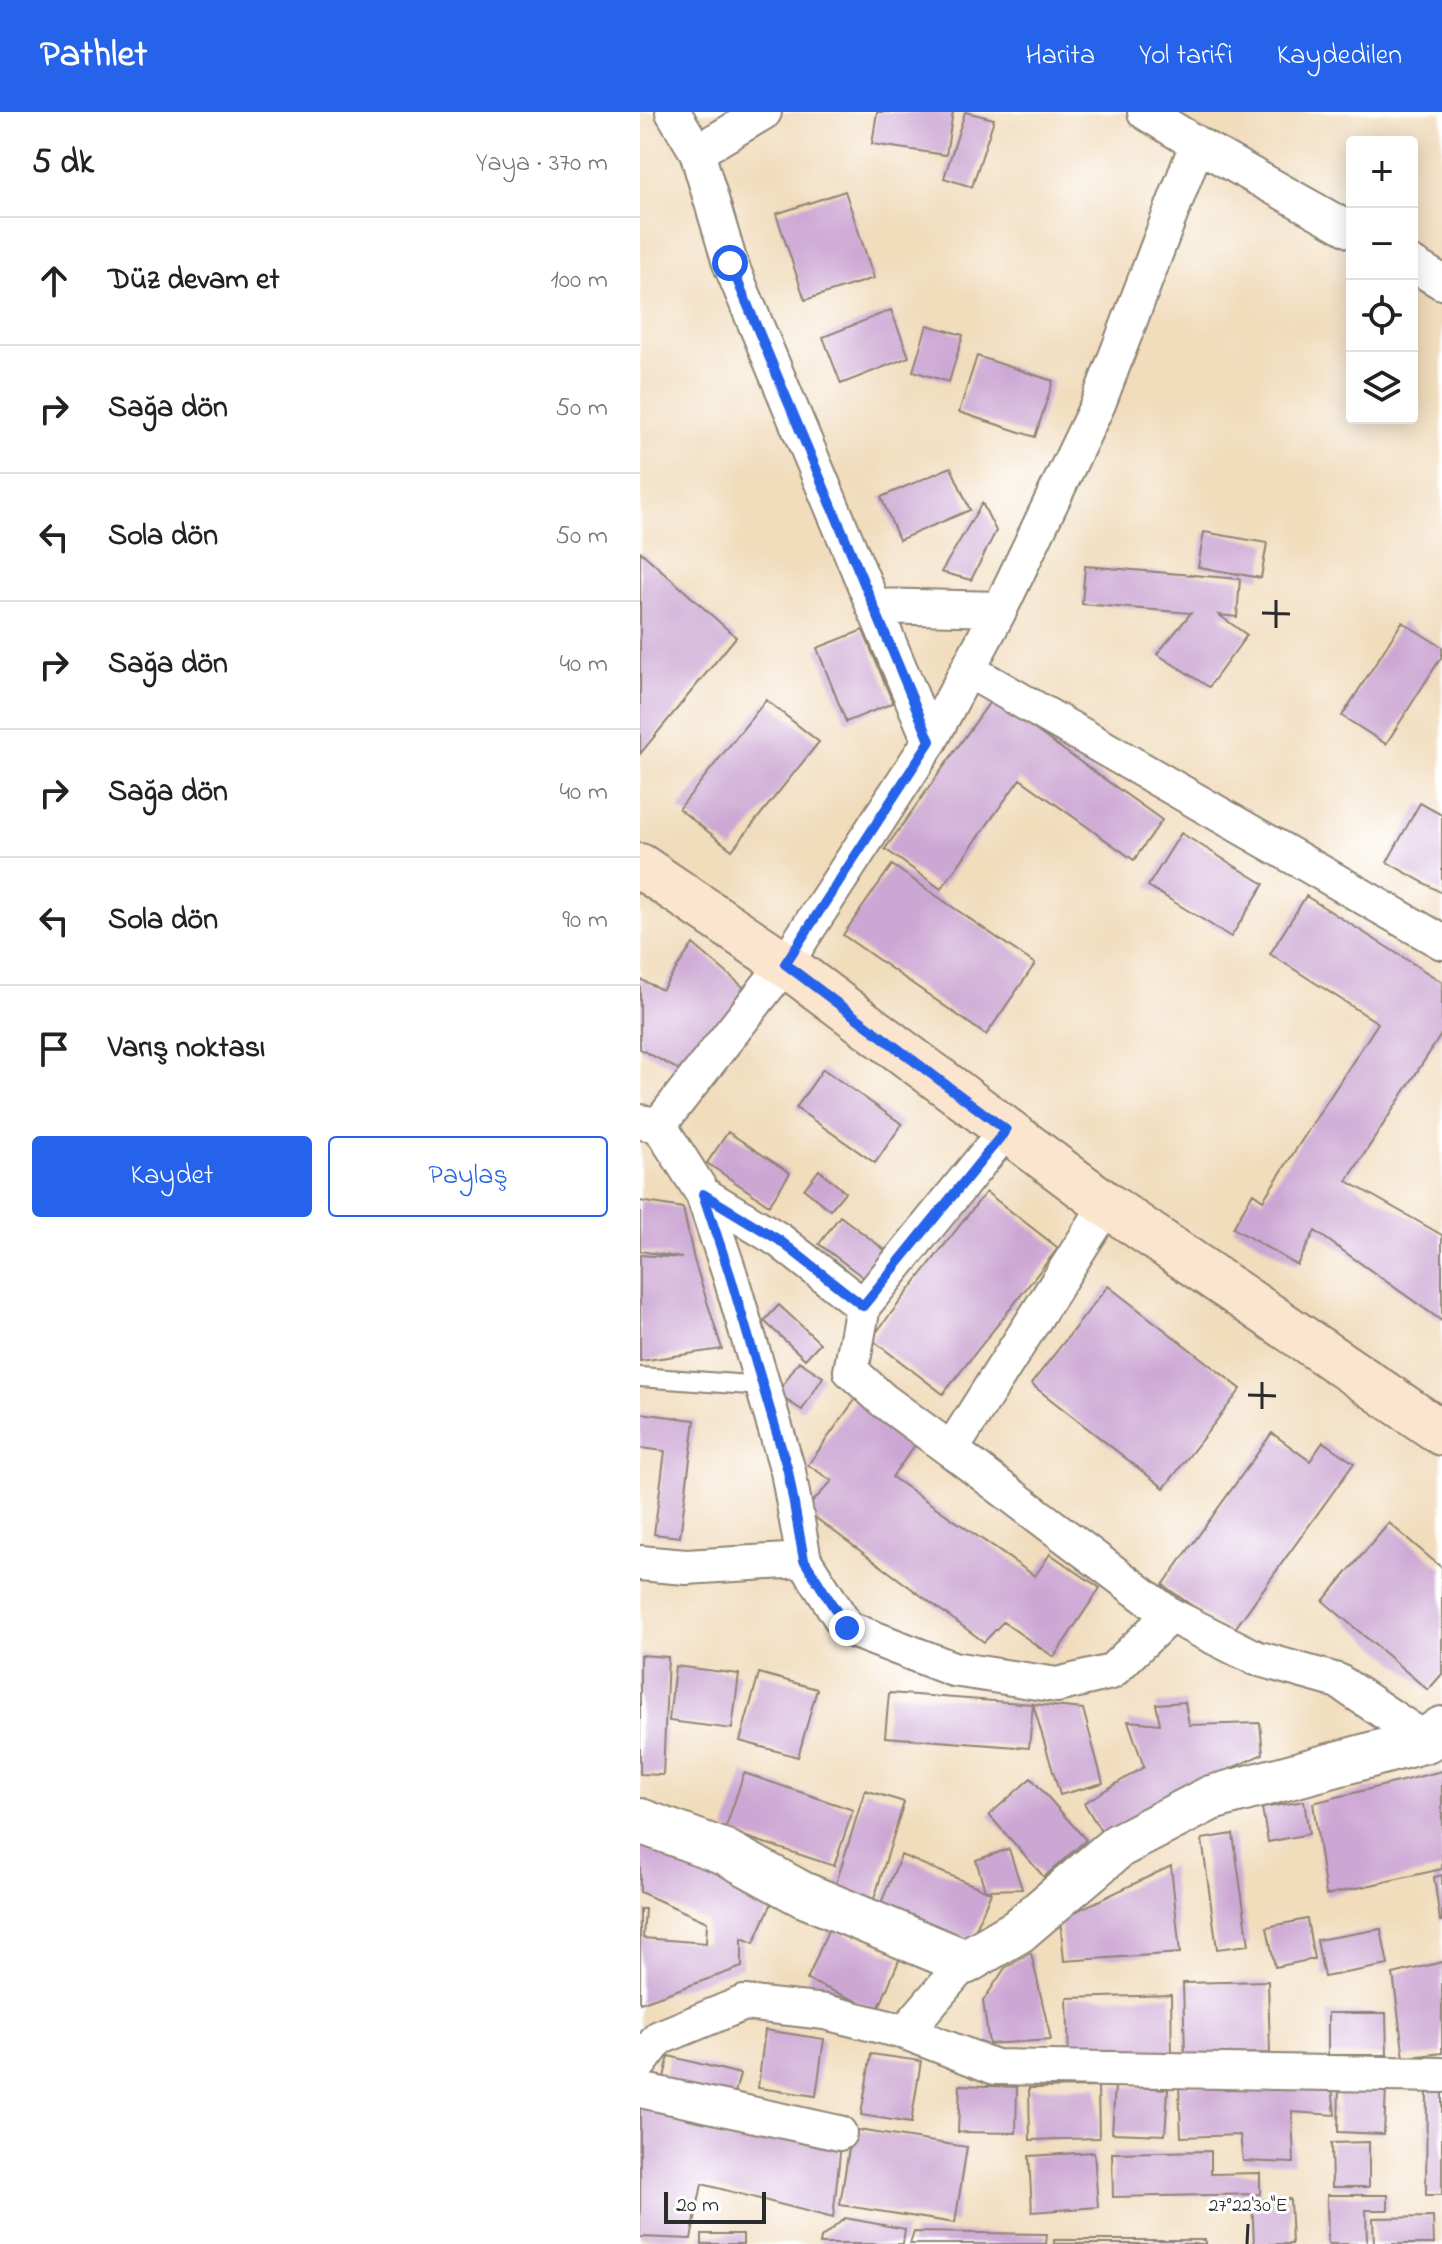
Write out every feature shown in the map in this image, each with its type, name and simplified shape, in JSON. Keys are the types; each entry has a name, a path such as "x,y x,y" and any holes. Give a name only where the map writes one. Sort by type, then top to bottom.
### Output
{"main road":[{"path":"640,866 785,964 1107,1205 1442,1433"}],"street":[{"path":"673,112 697,152 730,263 930,741"},
{"path":"697,152 764,112"},
{"path":"1145,112 1346,228"},
{"path":"1170,1615 1111,1672 1057,1685 953,1669 847,1628 804,1560 788,1471 703,1194 649,1124 785,964 930,741 1000,609 1098,404 1197,144"},
{"path":"1418,268 1442,282"},
{"path":"873,606 1000,609"},
{"path":"968,670 1442,942"},
{"path":"1006,1130 863,1306 851,1371 883,1400 1170,1615 1256,1658 1338,1681 1434,1734"},
{"path":"703,1194 779,1240 863,1306"},
{"path":"951,1450 1107,1205"},
{"path":"640,1563 686,1567 804,1560"},
{"path":"905,2032 965,1962 1018,1931 1118,1846 1211,1798 1434,1734"},
{"path":"640,1821 725,1852 802,1894 965,1962"},
{"path":"640,2063 659,2038 744,2003 825,2012 905,2032 995,2067 1442,2075"},
{"path":"640,2090 839,2133"}],"lane":[{"path":"640,1377 763,1386"}],"building":[{"path":"877,112 953,112 946,155 872,144"},
{"path":"965,112 994,119 972,187 944,178"},
{"path":"845,191 874,278 805,300 776,214"},
{"path":"891,310 909,357 841,384 823,337"},
{"path":"927,325 963,335 949,382 913,371"},
{"path":"977,356 1053,381 1035,437 959,412"},
{"path":"951,467 970,510 899,540 881,497"},
{"path":"982,503 996,531 971,580 941,572"},
{"path":"1204,532 1267,543 1261,578 1198,567"},
{"path":"640,551 736,637 640,754"},
{"path":"1085,566 1240,579 1237,617 1219,615 1247,635 1209,687 1157,654 1191,613 1082,604"},
{"path":"1402,622 1442,647 1442,656 1386,744 1342,716"},
{"path":"863,630 893,703 846,722 817,648"},
{"path":"992,699 1162,820 1134,860 1020,779 941,889 885,849"},
{"path":"766,700 819,742 732,850 679,809"},
{"path":"1420,803 1442,815 1442,893 1387,862"},
{"path":"1181,833 1264,884 1231,937 1148,886"},
{"path":"892,865 1035,964 986,1035 843,935"},
{"path":"1306,896 1442,982 1442,1033 1347,1181 1442,1235 1442,1321 1315,1231 1297,1265 1233,1228 1253,1193 1263,1200 1378,1023 1270,954"},
{"path":"693,944 748,991 679,1070 640,1049 640,979 662,990"},
{"path":"823,1069 902,1124 875,1163 796,1108"},
{"path":"728,1132 790,1173 769,1205 707,1163"},
{"path":"819,1170 845,1192 830,1210 804,1189"},
{"path":"986,1192 1058,1248 943,1394 871,1339"},
{"path":"640,1201 683,1208 694,1260 722,1349 640,1361 640,1255 682,1258 640,1251"},
{"path":"840,1216 885,1250 864,1278 819,1244"},
{"path":"1108,1286 1241,1389 1164,1488 1031,1384"},
{"path":"779,1305 820,1343 805,1359 764,1321"},
{"path":"799,1361 823,1377 802,1410 777,1394"},
{"path":"857,1397 915,1445 892,1477 1035,1576 1050,1554 1100,1588 1054,1657 1003,1622 984,1642 805,1510 832,1481 808,1465"},
{"path":"640,1413 695,1420 680,1537 654,1534 665,1451 640,1448"},
{"path":"1272,1433 1310,1461 1323,1442 1354,1463 1231,1634 1163,1585"},
{"path":"1389,1523 1442,1568 1442,1674 1428,1690 1323,1601"},
{"path":"640,1655 668,1657 663,1775 640,1774"},
{"path":"675,1666 739,1674 732,1729 669,1721"},
{"path":"759,1673 817,1689 798,1757 740,1741"},
{"path":"889,1693 1033,1704 1029,1748 885,1737"},
{"path":"1185,1702 1189,1725 1260,1723 1263,1754 1163,1799 1103,1835 1084,1803 1144,1767 1128,1721 1160,1724 1156,1704"},
{"path":"1033,1704 1083,1709 1103,1783 1060,1795"},
{"path":"1442,1771 1442,1869 1326,1895 1313,1803"},
{"path":"744,1773 853,1810 834,1866 725,1830"},
{"path":"1031,1778 1086,1840 1044,1877 989,1815"},
{"path":"865,1790 904,1802 874,1899 835,1887"},
{"path":"1304,1801 1309,1834 1268,1842 1262,1808"},
{"path":"1233,1834 1249,1945 1217,1949 1202,1839"},
{"path":"640,1838 774,1898 754,1943 742,1938 742,1967 640,2003 640,1909 645,1909 643,1938 706,1943 707,1922 640,1892"},
{"path":"1009,1849 1022,1889 985,1890 976,1860"},
{"path":"901,1855 991,1892 971,1941 881,1903"},
{"path":"1171,1866 1180,1953 1064,1961 1060,1919"},
{"path":"1442,1875 1442,1921 1440,1921 1434,1877"},
{"path":"1307,1919 1314,1959 1275,1967 1267,1927"},
{"path":"829,1928 900,1958 878,2010 807,1980"},
{"path":"1381,1929 1388,1965 1324,1977 1317,1940"},
{"path":"1031,1953 1051,2040 989,2044 983,2001 1005,1968"},
{"path":"1442,1962 1442,2053 1404,2058 1393,1974"},
{"path":"1268,1981 1270,2053 1185,2055 1183,1983"},
{"path":"1171,1995 1172,2056 1069,2058 1067,1998"},
{"path":"1328,2013 1386,2013 1387,2055 1328,2055"},
{"path":"765,2030 824,2039 816,2096 758,2088"},
{"path":"871,2054 921,2061 911,2123 861,2115"},
{"path":"669,2056 740,2074 732,2104 662,2086"},
{"path":"960,2085 1017,2087 1016,2133 958,2132"},
{"path":"1179,2085 1332,2087 1335,2115 1292,2112 1294,2163 1243,2161 1240,2135 1181,2137"},
{"path":"1115,2086 1168,2089 1165,2135 1112,2133"},
{"path":"1098,2087 1099,2138 1030,2140 1029,2088"},
{"path":"1339,2087 1386,2088 1384,2134 1338,2132"},
{"path":"1427,2087 1442,2087 1442,2195 1426,2195"},
{"path":"640,2103 841,2144 833,2218 702,2184 691,2239 640,2237"},
{"path":"852,2129 967,2147 955,2223 840,2205"},
{"path":"1369,2142 1369,2187 1332,2187 1331,2143"},
{"path":"1211,2151 1211,2174 1260,2173 1260,2194 1113,2197 1112,2153"},
{"path":"1094,2152 1098,2207 1032,2212 1029,2156"},
{"path":"1327,2195 1388,2195 1388,2210 1366,2210 1367,2244 1328,2244"},
{"path":"1290,2199 1292,2244 1254,2244 1252,2200"},
{"path":"1433,2217 1434,2244 1374,2244 1373,2218"},
{"path":"845,2218 905,2229 903,2244 820,2244 821,2238"},
{"path":"914,2232 1047,2234 1046,2244 910,2244"},
{"path":"702,2234 743,2234 743,2244 702,2244"},
{"path":"1054,2240 1205,2240 1205,2244 1054,2244"}],"route":[{"path":"730,263 930,741 785,964 1006,1130 863,1306 779,1240 703,1194 788,1471 804,1560 847,1628"}]}
